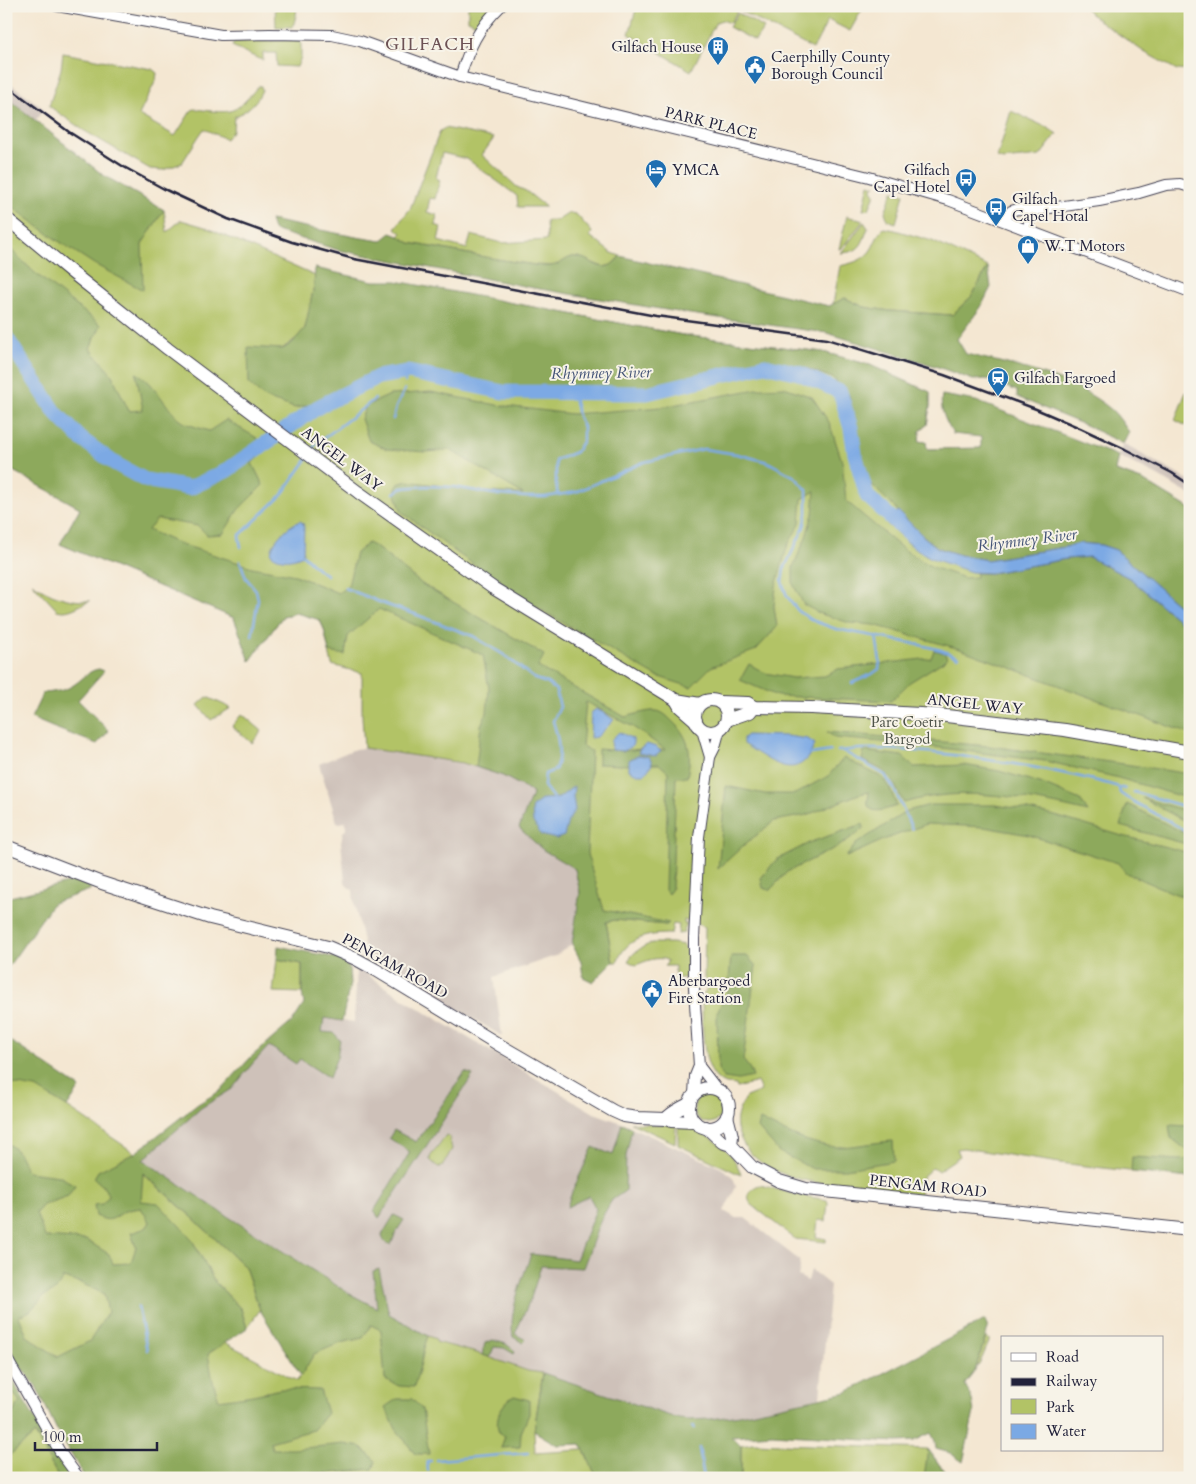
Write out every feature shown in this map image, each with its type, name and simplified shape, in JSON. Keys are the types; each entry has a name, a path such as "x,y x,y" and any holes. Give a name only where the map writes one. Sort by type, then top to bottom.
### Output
{"main road":[{"name":"ANGEL WAY","path":"6,218 154,337 358,492 493,588 676,700 700,704"},
{"name":"ANGEL WAY","path":"676,700 680,708 699,725"},
{"path":"709,700 719,702 726,710 724,725 711,732 699,725 695,712 700,704 709,700"},
{"name":"ANGEL WAY","path":"719,702 748,703 754,707 938,715 1065,730 1190,752"},
{"name":"ANGEL WAY","path":"724,725 750,712 754,707"},
{"name":"PENGAM ROAD","path":"6,846 102,883 210,918 328,947 376,970 613,1111 638,1118 666,1118 671,1121 701,1125 722,1142 732,1145 752,1167 779,1181 806,1189 1190,1230"},
{"path":"666,1118 704,1088 716,1088 722,1091 729,1102 730,1108 722,1124 717,1126 701,1125 690,1112 692,1099"},
{"path":"727,1116 732,1136 732,1145"}],"street":[{"name":"PARK PLACE","path":"57,6 222,35 332,35 360,41 460,77 869,176 948,200 1190,292"},
{"path":"460,77 468,51 476,36 501,6"},
{"path":"1003,220 1011,211 1018,208 1036,210 1100,201 1166,185 1180,184 1190,186"},
{"path":"1028,230 1030,216 1036,210"},
{"path":"699,725 710,757"},
{"path":"692,1099 695,1076 699,1066 694,988 694,939 699,837 710,757 724,725"},
{"path":"699,1066 716,1088"},
{"path":"6,1357 60,1452 79,1478"}],"shaded area":[{"path":"6,80 44,109 36,120 6,97"},
{"path":"1123,444 1190,481 1190,495 1118,456"},
{"path":"364,748 463,763 503,776 533,792 543,850 575,869 580,892 572,944 555,956 494,977 502,1036 366,954 353,890 345,882 341,842 343,832 347,829 345,822 337,822 319,764 355,749"},
{"path":"357,968 405,1000 594,1113 622,1123 721,1168 731,1175 736,1187 724,1211 736,1218 745,1218 799,1260 798,1276 808,1281 811,1270 830,1285 820,1397 740,1415 711,1419 679,1419 544,1373 528,1371 477,1353 436,1342 436,1339 350,1294 142,1160 201,1108 217,1099 269,1046 296,1064 300,1059 329,1078 322,1032 324,1018 354,1022"},
{"path":"1184,1362 1190,1362 1190,1399 1180,1398"}],"green space":[{"path":"275,6 297,6 293,27 276,27"},
{"path":"468,6 496,6 478,25 468,20"},
{"path":"637,6 864,6 850,31 828,20 813,49 738,10 730,23 722,20 716,22 691,71 629,34"},
{"path":"1083,6 1190,6 1190,71 1177,70 1144,52 1094,17"},
{"path":"738,13 764,28 755,41 729,27"},
{"path":"288,40 301,42 301,57 297,67 277,66 276,53 263,53 263,60 232,46 234,42"},
{"path":"63,53 152,69 157,73 156,80 139,115 175,136 194,109 231,111 243,103 258,86 261,86 262,90 251,106 234,117 233,130 226,139 204,129 182,163 163,170 150,169 83,130 49,106 61,69"},
{"name":"Parc Coetir Bargod","path":"6,97 103,175 164,210 167,232 181,220 205,227 315,276 306,326 294,340 283,348 485,298 683,335 823,352 870,365 930,392 927,425 920,431 919,441 926,442 927,449 1015,448 1108,468 1144,481 1190,509 1190,1178 1060,1163 963,1148 957,1149 960,1156 938,1171 933,1167 922,1177 920,1195 826,1184 792,1177 775,1171 749,1151 740,1137 737,1128 738,1114 743,1100 761,1091 757,1082 737,1088 736,1085 721,1082 714,1076 709,1067 704,1044 702,1000 707,986 704,978 705,927 684,920 684,923 687,924 684,933 678,934 679,925 673,924 671,934 646,936 632,942 626,947 617,962 613,962 606,922 615,920 666,925 604,910 578,907 580,892 575,869 554,803 503,776 463,763 364,748 362,673 332,665 324,629 314,609 283,616 250,661 234,618 60,544 80,508 6,467"},
{"path":"6,97 103,175 164,210 142,244 143,290 94,264 54,238 6,202"},
{"path":"1011,111 1057,134 1040,156 1003,160 997,158"},
{"path":"445,128 494,138 482,155 517,187 526,191 546,207 518,207 517,196 467,159 442,153 436,178 440,180 435,199 430,198 427,212 437,215 435,225 441,227 438,241 467,249 471,235 502,243 547,240 546,221 558,220 569,213 576,214 592,232 590,236 610,252 620,256 612,265 603,267 578,257 572,257 555,266 535,265 410,243 399,236 402,233 395,228 410,209 440,131"},
{"path":"869,184 875,186 873,186 872,190 875,194 869,209 863,210"},
{"path":"893,191 904,194 896,223 887,220 885,212"},
{"path":"847,216 863,221 841,249 839,249"},
{"path":"270,220 381,241 391,233 410,243 538,266 555,265 572,257 579,257 602,267 614,263 620,256 829,306 845,298 864,307 890,311 952,315 972,296 988,267 991,287 981,307 957,339 966,354 1024,368 1080,389 1113,411 1129,432 1123,444 1087,426 1017,397 1017,391 986,379 973,380 938,367 827,333 690,314 534,288 338,250 273,230"},
{"path":"864,222 868,228 860,246 853,251 841,253"},
{"path":"884,228 932,241 988,267 972,296 952,315 890,311 864,307 845,298 833,304 840,266 857,261 865,256"},
{"path":"6,245 35,273 101,325 90,348 112,375 129,411 143,410 136,373 149,382 183,422 209,431 226,420 257,438 266,450 252,463 263,485 238,510 223,534 207,535 198,526 157,519 148,530 177,543 252,567 295,575 338,593 348,586 356,553 368,543 422,584 544,655 538,667 625,717 658,711 667,716 678,727 683,733 688,746 689,760 687,777 676,777 672,889 668,894 665,890 668,772 659,764 598,764 598,749 624,751 640,749 666,750 633,727 586,702 582,746 591,751 587,854 604,910 669,923 667,925 615,920 606,922 613,962 593,982 583,977 581,961 572,944 580,892 575,869 543,850 519,828 533,792 503,776 476,767 481,725 487,713 489,689 483,655 379,609 348,636 345,655 329,652 320,620 296,613 283,616 250,661 234,618 60,544 80,508 6,467 6,442 11,436 6,419"},
{"path":"315,268 373,281 396,281 683,335 823,352 870,365 930,392 927,425 920,431 919,441 926,442 927,449 981,448 981,437 953,434 942,410 942,395 976,401 1118,456 1115,471 1144,481 1190,509 1190,613 1116,550 1101,545 1079,543 987,560 960,555 938,548 923,536 864,477 849,395 833,378 808,369 764,362 646,389 505,387 422,370 397,367 359,379 310,405 295,408 265,398 249,384 248,347 283,349 293,342 305,328 314,286"},
{"path":"784,387 812,397 829,422 842,461 846,501 903,549 932,567 964,578 976,577 976,573 991,573 1066,559 1089,557 1131,579 1190,630 1190,734 960,649 874,625 850,623 821,614 804,605 793,584 793,567 806,537 813,514 815,491 802,499 800,523 787,547 776,586 774,606 777,627 756,650 711,667 691,687 656,676 538,608 457,553 402,512 395,492 398,484 407,481 487,492 523,494 450,450 426,452 387,449 369,441 361,419 366,406 390,395 431,392 497,405 572,414 662,407 762,388"},
{"path":"1186,392 1190,393 1190,428 1175,420"},
{"path":"32,583 59,597 90,601 70,610 57,610"},
{"path":"934,650 945,653 947,659 910,682 891,701 777,696 740,680 749,664 765,673 793,678 825,676 838,669 931,658"},
{"path":"99,669 104,671 78,700 109,731 97,744 31,718 43,693 56,692 68,688 89,673"},
{"path":"207,697 231,708 211,720 198,705"},
{"path":"242,714 262,731 252,743 232,726"},
{"path":"827,732 989,746 1190,774 1190,799 1115,777 1045,761 918,745 835,738"},
{"path":"864,751 902,756 914,767 964,765 999,771 1040,783 1080,800 1088,812 1044,802 996,795 949,795 904,803 891,778 882,770 862,760"},
{"path":"844,758 883,778 897,806 877,811 873,810 868,805 869,792 859,794 807,815 774,821 718,869 726,786 765,794 795,794 828,776"},
{"path":"1142,798 1190,812 1190,824"},
{"path":"1127,804 1190,836 1190,845 1120,826"},
{"path":"930,805 995,805 1028,810 1190,853 1190,902 1183,897 1126,873 1118,863 1029,835 984,827 927,824 886,839 846,857 856,844 907,811"},
{"path":"863,824 864,828 841,845 787,872 770,890 763,888 761,878 776,860 811,842"},
{"path":"77,882 90,887 90,890 53,903 6,970 6,898"},
{"path":"652,943 684,945 687,953 687,978 675,978 675,966 664,966 667,960 652,959 636,965 628,961 638,950"},
{"path":"278,946 337,958 349,967 350,984 342,1021 324,1018 322,1032 334,1033 340,1040 337,1057 329,1078 300,1059 296,1064 269,1046 232,1089 201,1108 143,1160 350,1294 377,1308 373,1271 379,1269 389,1314 428,1336 414,1387 399,1386 385,1379 381,1330 371,1325 363,1338 340,1343 314,1354 301,1376 260,1310 245,1267 143,1173 141,1201 158,1203 191,1238 215,1282 241,1309 247,1328 208,1354 213,1382 219,1400 281,1389 320,1390 327,1413 313,1430 270,1442 272,1449 294,1449 344,1444 361,1447 376,1461 373,1469 333,1473 285,1474 273,1478 85,1478 56,1428 36,1386 6,1349 6,1142 17,1151 28,1172 59,1176 75,1185 68,1196 43,1205 36,1213 45,1237 86,1240 109,1254 113,1264 131,1263 136,1247 131,1233 146,1228 150,1222 141,1208 125,1211 108,1220 96,1216 94,1205 102,1204 109,1196 103,1186 94,1178 98,1171 135,1153 198,1104 220,1091 251,1057 293,1021 304,1004 302,964 277,959","holes":["63,1278 81,1283 104,1294 108,1312 90,1341 58,1357 27,1336 19,1316 30,1311 44,1296 56,1290"]},
{"path":"731,956 747,956 756,966 743,1060 753,1077 738,1080 724,1078 718,1069 717,1012 728,991"},
{"path":"277,959 302,964 302,993 273,992"},
{"path":"6,1038 80,1088 67,1107 36,1088 6,1083"},
{"path":"6,1068 135,1153 142,1173 245,1267 260,1310 247,1328 241,1309 215,1282 191,1238 150,1222 202,1330 297,1381 350,1294 436,1339 436,1342 477,1353 528,1371 543,1373 534,1431 535,1453 613,1448 619,1478 85,1478 56,1428 36,1386 6,1349"},
{"path":"465,1072 473,1075 379,1218 374,1211 410,1152 389,1138 394,1130 416,1142"},
{"path":"709,1093 715,1094 723,1102 723,1114 715,1122 709,1123 703,1122 695,1114 694,1108 695,1102 703,1094"},
{"path":"760,1120 796,1137 826,1146 843,1147 893,1141 894,1161 846,1169 813,1169 779,1152 758,1128"},
{"path":"622,1123 632,1128 626,1156 625,1191 612,1200 601,1219 583,1268 541,1266 531,1298 515,1334 526,1340 523,1343 513,1337 512,1327 514,1306 531,1254 576,1260 596,1209 589,1196 567,1207 572,1192 593,1147 613,1155"},
{"path":"631,1123 676,1125 675,1143"},
{"path":"678,1125 708,1136 717,1142 732,1157 741,1175 678,1145"},
{"path":"1169,1125 1190,1126 1190,1149 1187,1150 1171,1138"},
{"path":"446,1135 449,1136 452,1149 442,1167 438,1167 430,1160 430,1157"},
{"path":"1132,1157 1190,1159 1190,1178 1131,1172"},
{"path":"760,1185 827,1200 826,1221 818,1220 816,1237 826,1239 826,1242 795,1239 751,1204 749,1201 750,1192"},
{"path":"394,1215 404,1220 396,1232 391,1245 384,1241 382,1235"},
{"path":"985,1320 988,1329 975,1371 965,1384 972,1400 974,1412 963,1462 950,1453 936,1449 931,1433 914,1441 897,1442 772,1434 731,1437 741,1445 741,1478 597,1478 581,1444 557,1445 534,1431 543,1373 679,1419 711,1419 740,1415 847,1392"},
{"path":"986,1337 989,1339 989,1342 979,1365 976,1367"},
{"path":"493,1340 506,1344 515,1351 514,1354 504,1348 494,1347 490,1357 482,1355 485,1343"},
{"path":"6,1368 71,1478 59,1478 35,1434 6,1458 6,1423 20,1402 6,1381"},
{"path":"6,1381 20,1402 6,1423"},
{"path":"514,1396 529,1400 529,1414 521,1433 520,1447 501,1448 505,1436 499,1433 498,1417 505,1403"},
{"path":"397,1399 412,1399 422,1409 429,1454 415,1454 396,1429 385,1407"},
{"path":"35,1434 59,1478 6,1478 6,1458"},
{"path":"753,1443 928,1449 949,1478 741,1478 741,1445"},
{"path":"928,1449 949,1478 924,1478"}],"water":[{"path":"898,511 938,548 960,555 987,560 1079,543 1101,545 1116,550 1190,613 1190,630 1131,579 1089,557 1066,559 991,573 971,572 931,558 913,547 887,524"},
{"path":"300,521 304,527 303,555 287,559 278,558 271,554 274,544 281,534"},
{"path":"596,709 614,720 597,737 590,738 591,713"},
{"path":"619,732 633,739 633,745 624,751 612,750 611,740"},
{"path":"747,735 787,736 808,739 815,744 808,757 800,764 792,767 782,766 743,744 743,738"},
{"path":"647,744 661,751 656,756 638,753"},
{"path":"639,755 649,757 652,762 645,774 637,774 629,770 629,760"},
{"path":"574,786 575,810 568,821 564,836 556,839 541,835 533,822 532,807 543,799 559,798"}],"waterway":[{"name":"Rhymney River","path":"6,337 56,413 80,438 114,463 145,480 190,488 226,471 318,407 378,377 408,372 503,392 647,393 765,365 799,373 840,392 851,428 855,454 867,496 907,532"},
{"path":"405,382 408,372"},
{"path":"366,383 370,390"},
{"path":"393,419 396,407 405,389"},
{"path":"558,495 556,460 576,452 583,440 583,427 578,416 573,392"},
{"path":"311,452 315,445 375,399"},
{"path":"394,493 401,488 428,486 454,487 499,495 545,497 576,492 644,462 704,449 737,454 768,462 795,477 807,490 807,513 804,527 784,569 782,582 787,596 799,612 814,621 836,629 916,644 941,650 958,657"},
{"path":"241,547 239,536 281,496 307,459"},
{"path":"303,555 327,575"},
{"path":"240,561 246,578 256,590 258,599 252,636"},
{"path":"345,588 473,636 504,655 535,679 547,683 556,690 560,707 553,721 559,752 555,770 545,774 544,786 553,798"},
{"path":"852,683 879,669 880,661 876,636"},
{"path":"838,751 872,749 955,755 1056,772 1091,779 1125,789"},
{"path":"811,754 831,751"},
{"path":"843,751 885,775 893,787 912,829"},
{"path":"1119,788 1120,793 1127,798 1190,833"},
{"path":"1134,792 1190,808"},
{"path":"138,1307 147,1350"},
{"path":"692,1427 694,1426 694,1428"},
{"path":"699,1448 704,1478"},
{"path":"436,1460 528,1453"},
{"path":"428,1471 427,1461 431,1461"}],"railway":[{"path":"6,85 69,132 124,167 166,190 228,219 292,242 354,259 656,316 827,339 944,375 1036,409 1125,449 1172,473 1190,485"}],"place":[{"name":"Gilfach House","path":"718,66"},
{"name":"Caerphilly County Borough Council","path":"755,85"},
{"name":"YMCA","path":"656,189"},
{"name":"Gilfach Capel Hotel","path":"966,198"},
{"name":"Gilfach Capel Hotal","path":"996,227"},
{"name":"W.T Motors","path":"1028,265"},
{"name":"Gilfach Fargoed","path":"998,397"},
{"name":"Aberbargoed Fire Station","path":"652,1009"}],"district":[{"name":"GILFACH","path":"430,44"}]}
